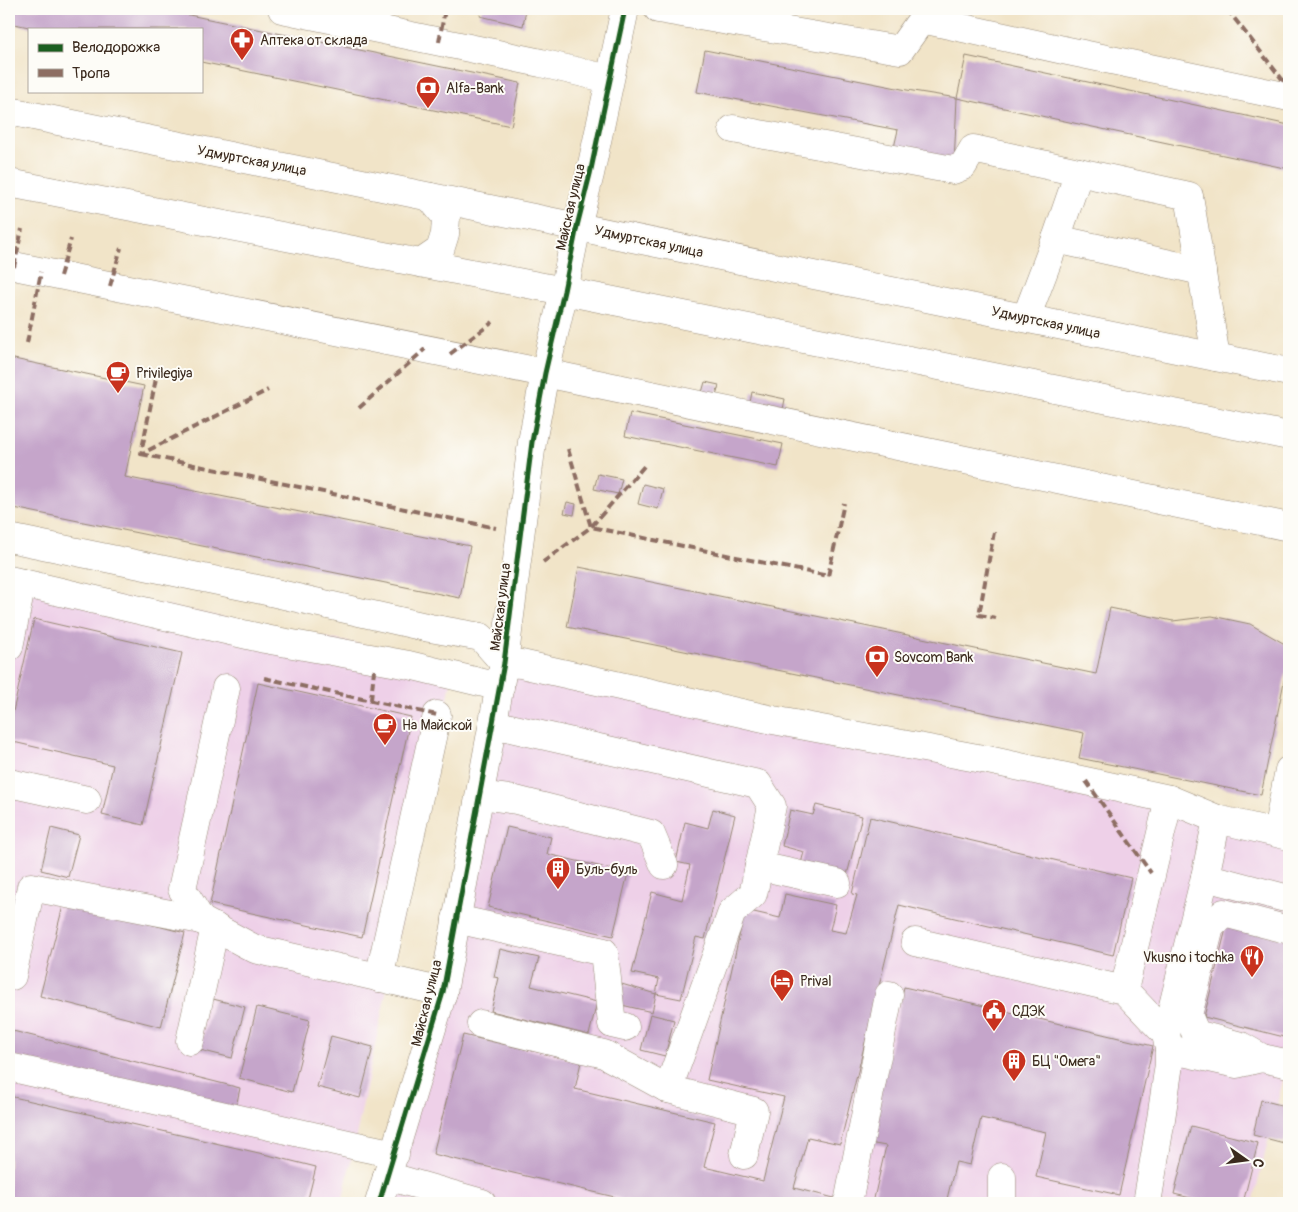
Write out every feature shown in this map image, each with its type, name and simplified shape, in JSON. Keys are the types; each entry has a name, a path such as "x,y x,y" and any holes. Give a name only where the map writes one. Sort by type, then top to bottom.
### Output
{"main road":[{"path":"282,9 610,79"},
{"name":"Майская улица","path":"379,1203 443,992 502,675 532,442 576,226 590,174 625,9"},
{"path":"658,9 900,50 923,14 1068,51 1289,97"},
{"name":"Удмуртская улица","path":"9,111 1289,372"},
{"path":"733,129 953,170 963,166 973,149 1189,196 1216,357"},
{"path":"1026,318 1079,172"},
{"path":"9,183 564,291 1289,436"},
{"path":"421,263 440,250 445,234 446,217 430,197"},
{"path":"1056,239 1202,271"},
{"path":"9,265 545,373 1289,527"},
{"path":"9,538 262,590 430,628 481,637 502,675"},
{"path":"9,647 16,581 265,638 409,665 502,675 521,664 773,720 988,760 1169,799 1217,818 1283,834 1289,770"},
{"path":"190,1041 208,924 182,890 226,688"},
{"path":"379,978 437,714"},
{"path":"493,724 758,784 772,806 753,894 732,912 668,1089"},
{"path":"9,783 87,800"},
{"path":"480,795 516,800 651,834 664,865"},
{"path":"1124,990 1169,799"},
{"path":"1147,1203 1169,1064 1168,1041 1217,818"},
{"path":"759,866 837,883"},
{"path":"1205,877 1289,899"},
{"path":"12,976 31,886 208,924 255,949 443,992"},
{"path":"1289,930 1224,913 1210,927 1188,1014 1196,1034 1241,1046 1262,1058 1289,1064"},
{"path":"456,918 604,952 612,1024 625,1027"},
{"path":"915,942 1124,990 1168,1041 1237,1064 1262,1058"},
{"path":"848,1203 889,995"},
{"path":"481,1024 604,1054 668,1089 754,1111 744,1155"},
{"path":"9,1067 357,1146 391,1165 482,1203"}],"shaded area":[{"path":"9,574 455,664 342,1203 9,1203"},
{"path":"514,675 1289,832 1289,1055 1253,1203 394,1203"}],"building":[{"path":"9,9 160,9 520,83 511,126 202,62 202,28 34,28 9,23"},
{"path":"482,9 526,9 523,26 480,16"},
{"path":"705,50 957,98 954,165 892,156 898,130 697,92"},
{"path":"966,56 1289,125 1289,169 957,98"},
{"path":"9,358 144,386 125,477 470,546 460,598 9,507"},
{"path":"705,382 719,385 715,400 701,396"},
{"path":"752,392 785,399 782,415 749,408"},
{"path":"630,413 783,444 778,467 625,436"},
{"path":"598,474 622,479 618,494 594,489"},
{"path":"643,484 663,489 658,509 638,504"},
{"path":"567,502 576,504 574,515 564,513"},
{"path":"579,567 1096,674 1110,608 1173,621 1212,616 1250,624 1289,645 1289,657 1261,795 1079,758 1084,733 567,627"},
{"path":"34,619 182,653 143,825 102,815 113,765 9,741 9,729"},
{"path":"258,683 411,717 362,937 210,904"},
{"path":"816,805 862,816 846,879 800,867 804,852 782,846 790,810 813,815"},
{"path":"713,809 735,815 705,939 696,937 681,999 656,994 659,979 632,973 652,892 682,900 690,865 676,862 685,822 708,828"},
{"path":"870,817 1131,878 1113,955 899,905 840,1144 808,1137 794,1188 834,1198 833,1203 640,1203 433,1154 463,1035 581,1062 575,1089 715,1122 704,1167 763,1181 784,1097 707,1080 745,910 780,918 785,894 836,905 830,930 846,933 857,895 852,894"},
{"name":"Буль-буль","path":"507,827 551,837 547,854 628,873 613,936 488,907"},
{"path":"51,828 79,835 68,877 41,870"},
{"path":"64,902 185,933 161,1027 40,996"},
{"name":"Vkusno i tochka","path":"1227,925 1289,940 1289,1016 1284,1037 1204,1017"},
{"path":"500,949 539,958 531,986 597,1002 589,1035 491,1011 499,978 494,977"},
{"path":"618,983 656,994 652,1012 613,1003"},
{"name":"БЦ \"Омега\"","path":"904,987 1153,1046 1119,1195 1036,1177 1046,1132 981,1118 970,1165 956,1162 946,1203 873,1203 886,1146 869,1143"},
{"path":"213,999 245,1007 232,1058 200,1050"},
{"path":"257,1007 310,1020 292,1092 239,1078"},
{"path":"650,1014 674,1020 665,1056 641,1050"},
{"path":"9,1030 240,1088 235,1112 9,1055"},
{"path":"331,1036 373,1047 360,1098 317,1087"},
{"path":"9,1096 316,1167 307,1203 9,1203"},
{"path":"1261,1100 1289,1107 1289,1122 1284,1143 1253,1135"},
{"path":"1191,1126 1258,1143 1243,1203 1212,1203 1174,1194"}],"marked path":[{"path":"439,42 445,9"},
{"path":"1227,9 1289,88"},
{"path":"14,267 22,229"},
{"path":"60,276 71,239"},
{"path":"110,286 121,248"},
{"path":"27,343 41,272"},
{"path":"450,354 493,322"},
{"path":"359,408 425,349"},
{"path":"158,368 141,454 268,390"},
{"path":"568,449 591,527 828,576 844,503"},
{"path":"141,454 496,528"},
{"path":"543,562 591,527 646,464"},
{"path":"994,532 979,615 996,618"},
{"path":"371,700 374,670"},
{"path":"264,678 437,715"},
{"path":"1086,781 1151,873"}],"cycle path":[{"path":"379,1203 443,992 504,663 532,442 545,373 625,9"}],"place":[{"name":"Аптека от склада","path":"242,61"},
{"name":"Alfa-Bank","path":"428,109"},
{"name":"Privilegiya","path":"118,394"},
{"name":"Sovcom Bank","path":"877,678"},
{"name":"На Майской","path":"385,746"},
{"name":"Буль-буль","path":"558,890"},
{"name":"Vkusno i tochka","path":"1252,978"},
{"name":"Prival","path":"782,1002"},
{"name":"СДЭК","path":"994,1032"},
{"name":"БЦ \"Омега\"","path":"1014,1082"}]}
